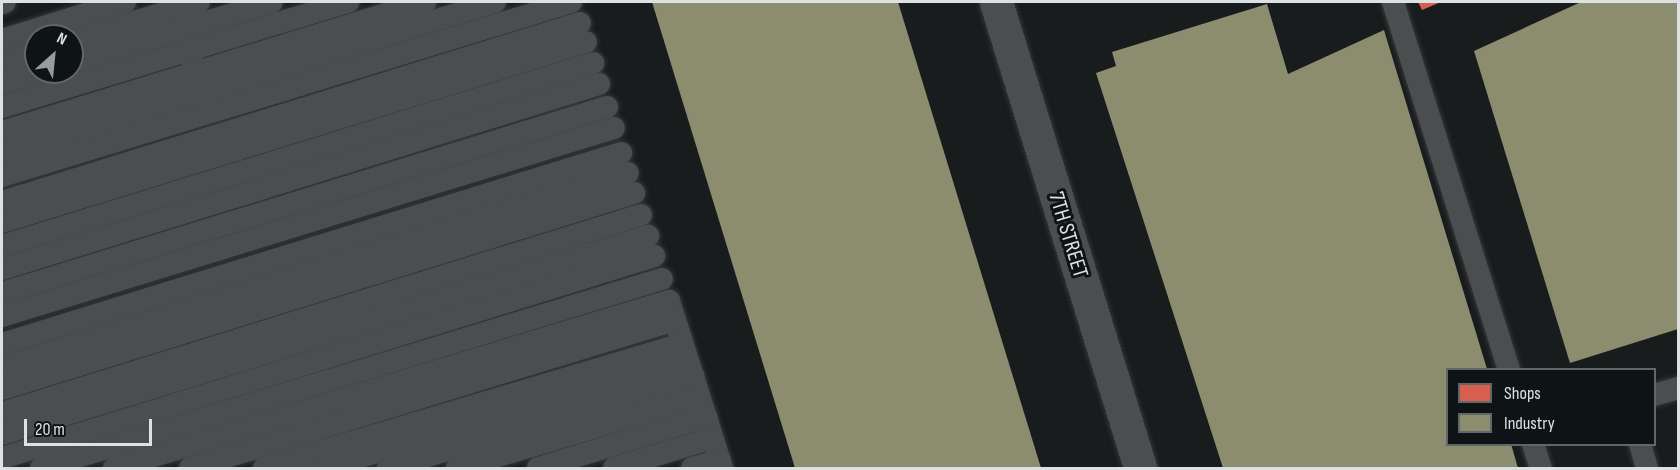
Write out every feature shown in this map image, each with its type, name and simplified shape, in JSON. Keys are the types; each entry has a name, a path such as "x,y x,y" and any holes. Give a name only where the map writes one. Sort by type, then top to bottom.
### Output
{"street":[{"name":"7TH STREET","path":"996,2 1140,468"}],"lane":[{"path":"2,40 125,2"},
{"path":"2,107 181,23 199,2"},
{"path":"84,59 181,23 272,2"},
{"path":"84,39 181,23 348,2"},
{"path":"2,153 424,2"},
{"path":"2,132 199,82 495,2"},
{"path":"2,176 572,2 721,464 692,468"},
{"path":"1393,2 1509,368"},
{"path":"181,23 310,438"},
{"path":"2,202 219,145 590,53"},
{"path":"2,269 590,53"},
{"path":"2,63 24,56"},
{"path":"2,84 24,77"},
{"path":"2,293 607,106"},
{"path":"2,316 614,128"},
{"path":"2,222 219,145"},
{"path":"2,344 628,173"},
{"path":"2,382 269,306 628,173"},
{"path":"2,246 231,186"},
{"path":"7,422 275,330 648,236"},
{"path":"2,382 7,422 17,459 285,360 648,236"},
{"path":"2,382 259,275"},
{"path":"264,468 310,438 662,279"},
{"path":"190,468 310,438 672,311"},
{"path":"7,422 285,360"},
{"path":"1656,394 1678,388"},
{"path":"41,468 310,438 697,389"},
{"path":"388,468 697,389"},
{"path":"457,468 697,389"},
{"path":"538,468 697,389"},
{"path":"614,468 697,389"},
{"path":"114,468 310,438"},
{"path":"1534,446 1541,468"},
{"path":"1641,446 1647,468"}],"building: Shops":[{"path":"1418,2 1441,2 1422,10"}],"building: Industry":[{"path":"652,2 898,2 1041,468 795,468"},
{"path":"1581,2 1678,2 1678,329 1570,363 1474,51"},
{"path":"1267,4 1288,74 1384,30 1487,368 1446,368 1446,446 1512,446 1518,468 1223,468 1096,73 1116,66 1112,52"}]}
